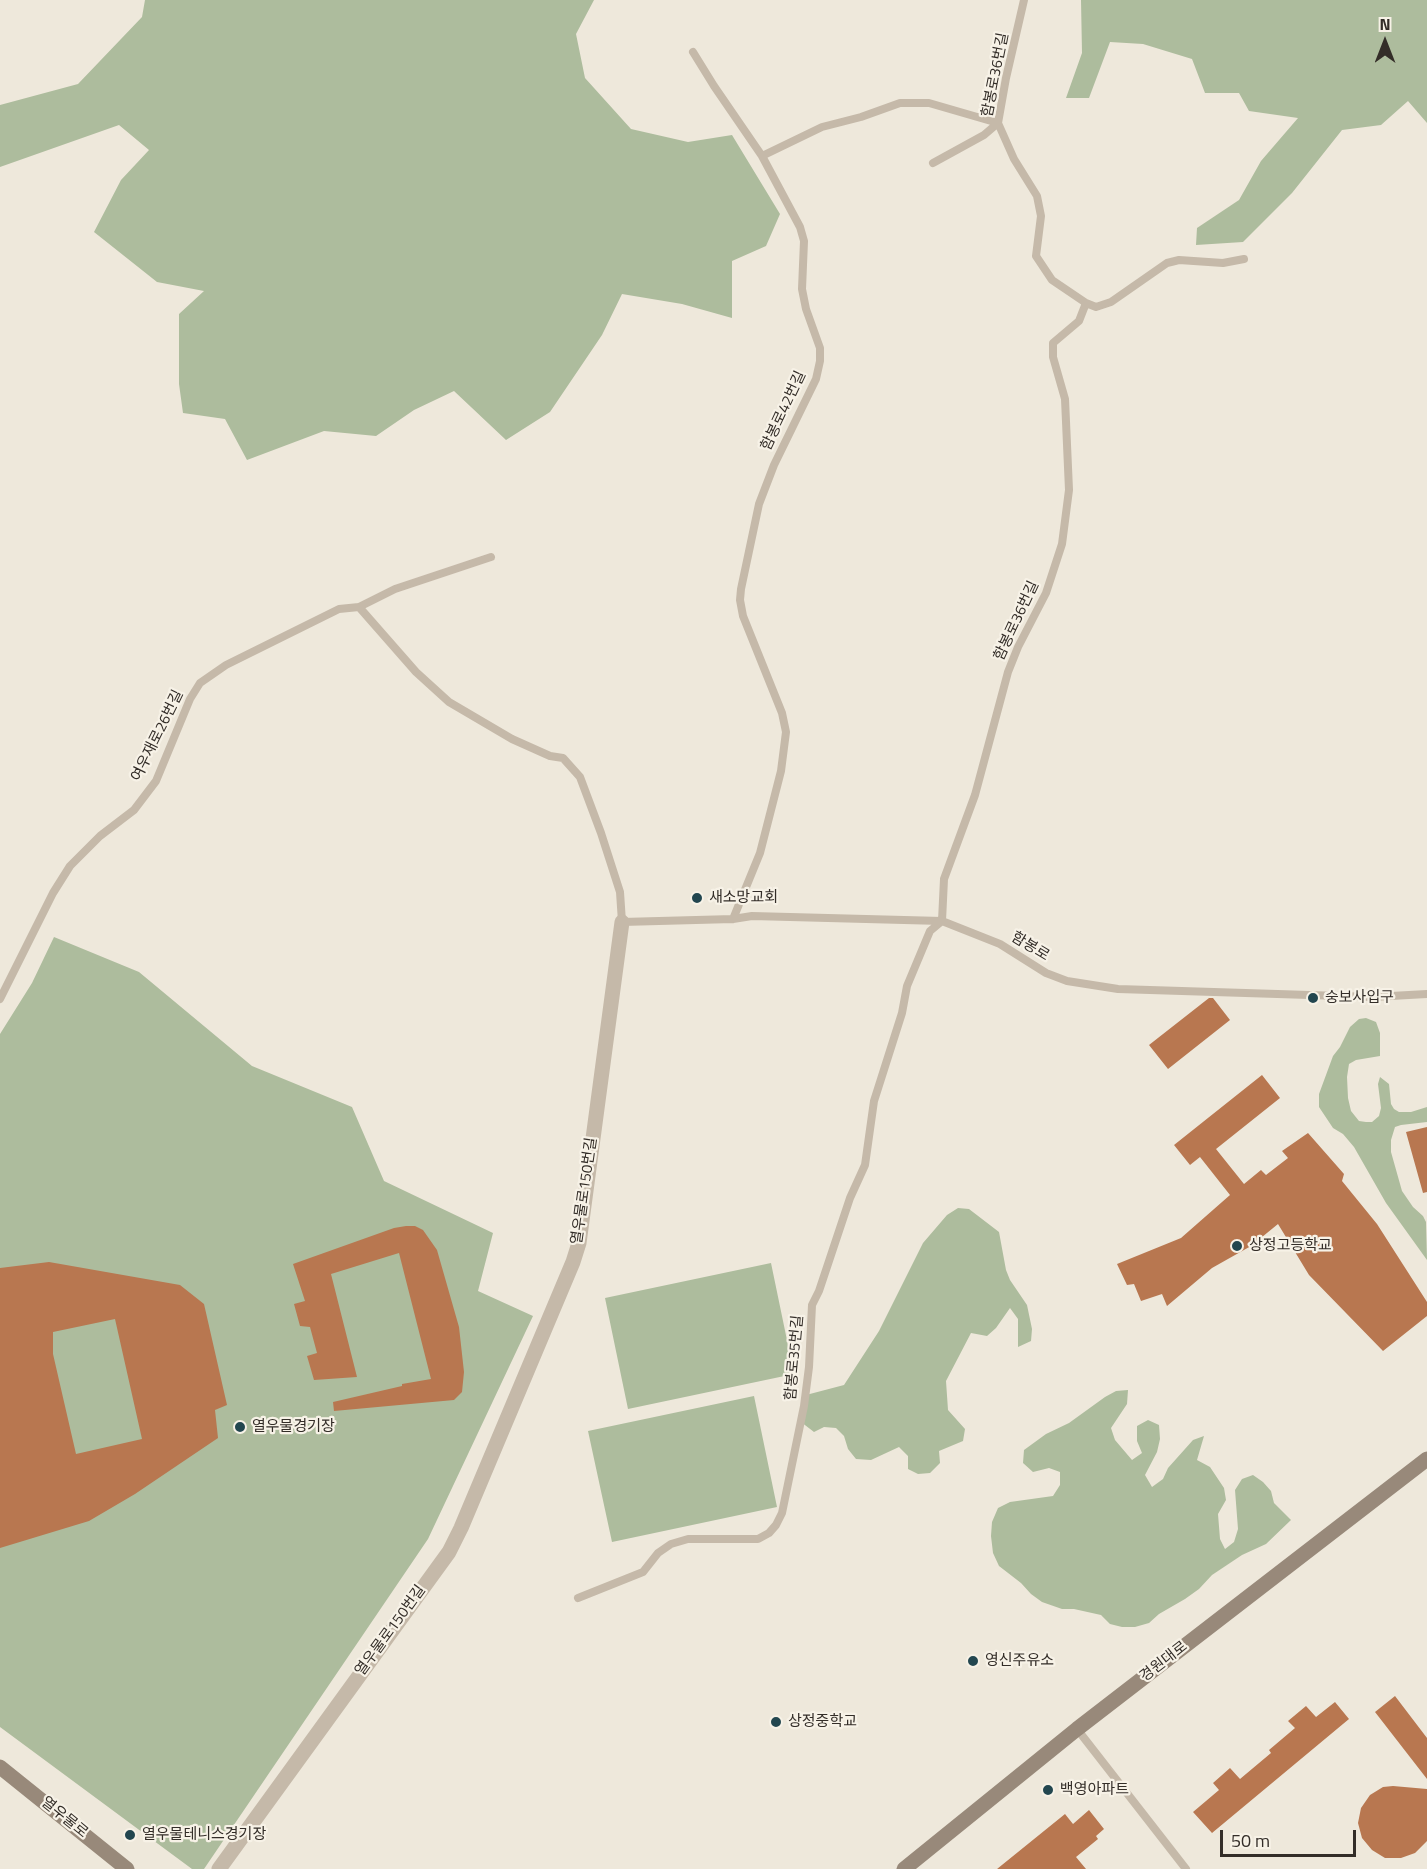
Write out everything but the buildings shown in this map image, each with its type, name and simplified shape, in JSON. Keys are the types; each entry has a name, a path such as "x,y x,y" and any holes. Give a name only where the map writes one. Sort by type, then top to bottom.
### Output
{"main road":[{"name":"경원대로","path":"904,1869 1077,1729 1427,1459"},
{"name":"열우물로","path":"0,1767 127,1869"}],"street":[{"name":"열우물로150번길","path":"219,1869 449,1552 461,1528 579,1243 622,922"}],"lane":[{"name":"함봉로36번길","path":"942,921 944,879 975,795 1008,672 1018,647 1046,593 1062,544 1069,490 1065,399 1053,357 1053,343 1079,321 1086,303 1052,279 1036,256 1041,216 1037,196 1014,159 998,123 1024,0"},
{"name":"함봉로42번길","path":"693,52 762,156 800,227 804,241 802,289 806,309 820,348 816,379 774,465 759,504 741,589 740,600 743,616 783,713 786,732 781,771 760,853 733,919"},
{"path":"762,156 822,126 861,117 900,103 928,103 998,123"},
{"path":"933,163 984,135 998,123"},
{"path":"1086,303 1096,307 1111,302 1167,263 1179,260 1223,264 1244,259"},
{"name":"여우재로26번길","path":"0,999 53,893 70,866 100,837 134,810 156,781 190,699 200,684 226,665 339,609 359,607 395,590 491,557"},
{"name":"열우물로150번길","path":"359,607 416,672 449,702 512,738 550,756 563,759 580,777 620,892 622,922"},
{"name":"함봉로","path":"622,922 733,919 752,916 942,921 1000,944 1046,973 1067,981 1118,989 1373,997 1427,994"},
{"name":"함봉로35번길","path":"578,1598 643,1572 658,1553 671,1544 688,1539 758,1539 777,1525 782,1513 804,1406 809,1366 812,1305 823,1281 850,1197 865,1165 874,1101 902,1013 907,986 930,932 942,921"},
{"path":"1077,1729 1186,1869"}],"green space":[{"path":"145,0 594,0 576,34 585,78 631,129 688,142 732,135 780,214 766,246 732,261 732,318 682,304 622,294 602,335 550,412 506,440 454,391 414,410 376,436 324,431 247,460 225,419 183,413 179,384 179,314 204,291 157,282 94,232 121,180 149,150 119,125 0,167 0,105 78,84 142,17"},
{"path":"1081,0 1427,0 1427,123 1408,101 1381,125 1342,130 1292,193 1243,242 1196,245 1197,228 1239,200 1261,161 1298,118 1249,111 1239,93 1205,93 1192,59 1143,44 1110,42 1089,98 1066,98 1082,53"},
{"name":"열우물경기장","path":"54,937 139,972 252,1066 352,1107 384,1181 493,1233 478,1291 533,1316 428,1539 204,1869 192,1869 0,1727 0,1034 32,983"},
{"path":"1366,1018 1376,1022 1380,1033 1380,1056 1356,1060 1349,1064 1347,1077 1351,1111 1359,1121 1372,1122 1379,1116 1381,1108 1378,1084 1380,1077 1389,1084 1391,1104 1394,1109 1399,1112 1411,1112 1427,1107 1427,1122 1395,1127 1391,1140 1391,1152 1402,1191 1426,1222 1427,1260 1386,1203 1354,1147 1343,1134 1333,1128 1319,1107 1319,1094 1333,1056 1350,1027 1359,1019"},
{"path":"958,1208 969,1209 999,1232 1006,1270 1027,1305 1032,1329 1031,1341 1018,1347 1018,1319 1010,1308 996,1328 987,1336 971,1333 946,1381 948,1410 965,1429 963,1441 939,1451 940,1463 930,1473 918,1474 908,1469 908,1456 899,1447 871,1460 856,1459 848,1449 844,1436 836,1428 824,1427 814,1432 801,1422 806,1395 844,1385 879,1331 923,1243 947,1215"},
{"path":"771,1263 794,1374 628,1409 605,1298"},
{"path":"1128,1390 1127,1404 1111,1428 1115,1440 1132,1460 1142,1453 1137,1441 1137,1426 1148,1420 1159,1425 1160,1439 1157,1452 1145,1475 1152,1487 1163,1479 1168,1468 1193,1440 1204,1436 1197,1460 1210,1467 1224,1488 1226,1500 1218,1514 1220,1539 1225,1549 1234,1542 1238,1529 1235,1490 1242,1479 1253,1475 1263,1482 1271,1491 1274,1503 1291,1520 1266,1544 1242,1555 1212,1575 1199,1589 1159,1614 1149,1623 1135,1627 1110,1624 1101,1615 1074,1609 1062,1609 1042,1602 999,1566 993,1553 991,1536 992,1522 998,1508 1010,1502 1053,1496 1060,1485 1060,1472 1049,1468 1033,1472 1023,1463 1024,1450 1046,1434 1069,1423 1105,1397 1116,1391"},
{"path":"754,1396 777,1507 612,1542 588,1431"}],"place":[{"name":"새소망교회","path":"697,898"},
{"name":"숭보사입구","path":"1313,998"},
{"name":"상정고등학교","path":"1237,1246"},
{"name":"열우물경기장","path":"240,1427"},
{"name":"영신주유소","path":"973,1661"},
{"name":"상정중학교","path":"776,1722"},
{"name":"백영아파트","path":"1048,1790"},
{"name":"열우물테니스경기장","path":"130,1835"}]}
